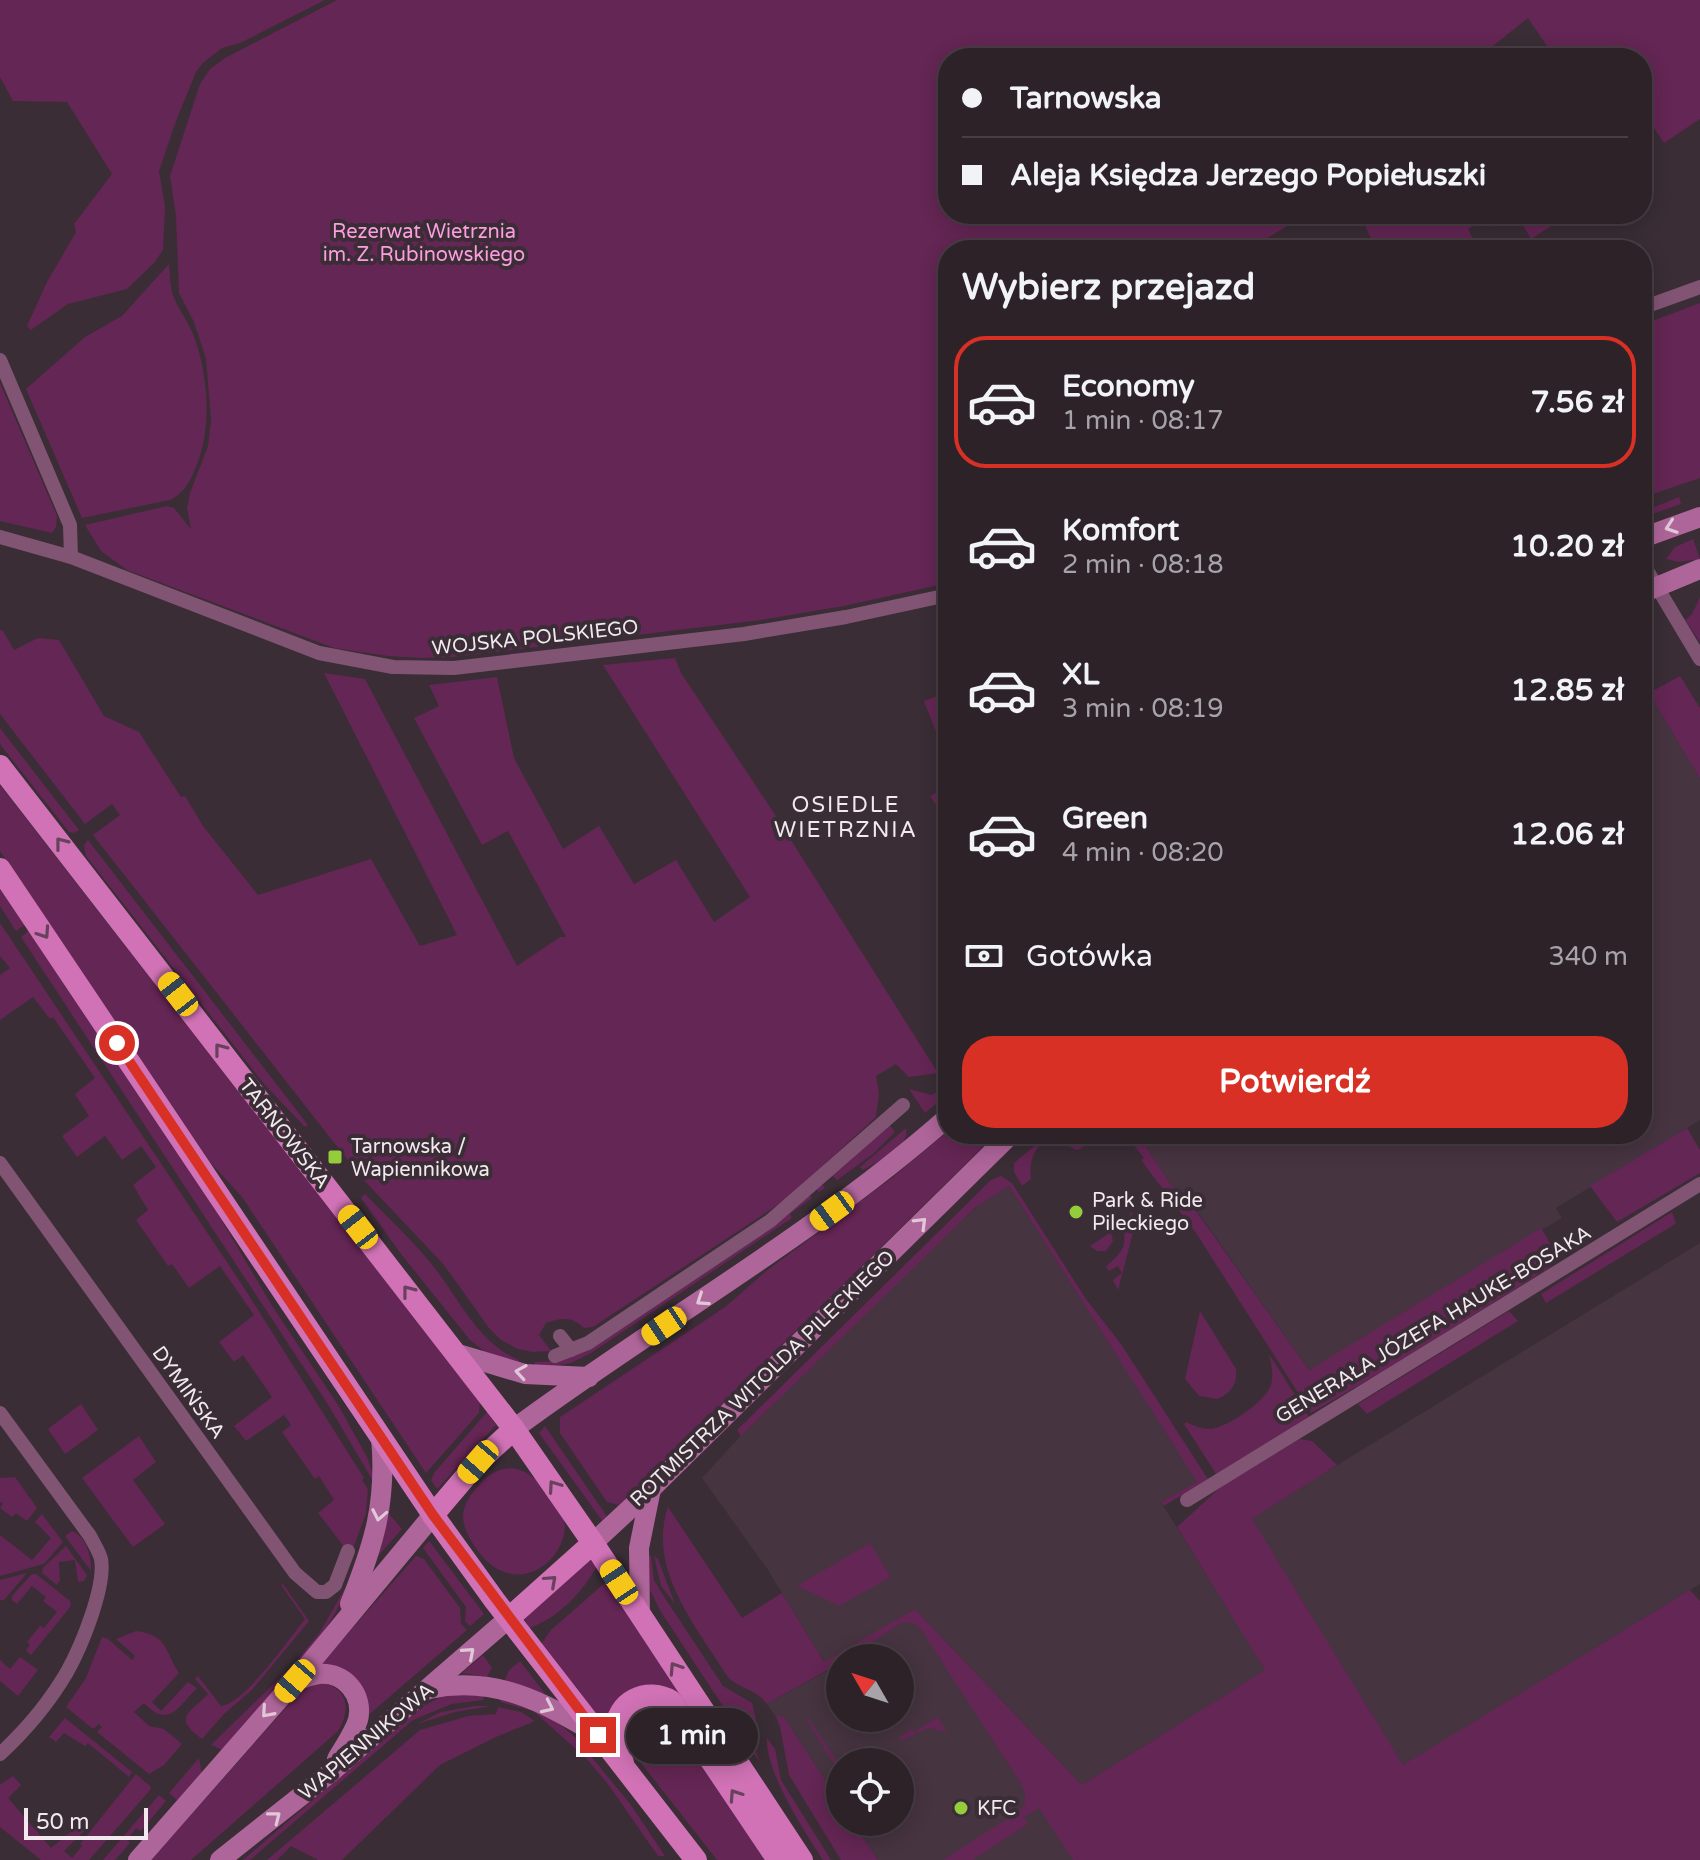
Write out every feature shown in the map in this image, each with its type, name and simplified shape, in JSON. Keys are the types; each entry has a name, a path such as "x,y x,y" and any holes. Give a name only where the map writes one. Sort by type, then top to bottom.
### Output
{"main road":[{"path":"1652,534 1700,517"},
{"path":"1652,589 1700,569"},
{"name":"TARNOWSKA","path":"0,766 514,1429 802,1860"},
{"path":"0,869 433,1515 696,1860"},
{"path":"138,1860 295,1681 478,1462 514,1429 821,1219 938,1125"},
{"name":"ROTMISTRZA WITOLDA PILECKIEGO","path":"509,1618 651,1489 1001,1144"},
{"path":"455,1353 508,1371 589,1377"},
{"path":"335,1631 368,1560 376,1531 382,1505 384,1465 381,1437"},
{"path":"640,1614 639,1548 651,1489"},
{"name":"WAPIENNIKOWA","path":"220,1860 330,1773 509,1618"},
{"path":"295,1681 320,1674 333,1675 344,1680 356,1696 359,1708 357,1721 330,1773"},
{"path":"429,1689 460,1684 495,1687 555,1709 598,1735"},
{"path":"625,1769 616,1737 621,1712 635,1698 644,1695 654,1694 671,1701 778,1860"}],"street":[{"path":"1652,304 1700,287"},
{"path":"0,360 70,525 71,557"},
{"name":"WOJSKA POLSKIEGO","path":"0,537 71,557 319,653 393,667 426,668 532,659 768,631 938,597"},
{"path":"1652,594 1700,659"},
{"path":"555,1356 588,1343 770,1221 903,1105"},
{"name":"DYMIŃSKA","path":"0,1163 295,1573 317,1592 326,1592 335,1585 348,1551"},
{"name":"GENERAŁA JÓZEFA HAUKE-BOSAKA","path":"1187,1500 1700,1184"},
{"path":"560,1336 571,1350"},
{"path":"0,1413 90,1536 98,1549 101,1568 99,1590 68,1670 23,1730 0,1754"}],"shaded area":[{"path":"1652,698 1700,779 1700,1120 1556,1208 1562,1218 1309,1370 1193,1205 1186,1208 1144,1144 1652,1144"},
{"path":"1009,1186 1198,1482 1161,1502 1266,1670 1082,1785 919,1613 1073,1860 878,1860 862,1836 914,1836 914,1748 826,1748 826,1782 784,1717 776,1717 767,1704 826,1672 826,1732 914,1732 914,1644 826,1644 826,1665 768,1570 702,1478 744,1432 985,1200"},
{"path":"1700,1243 1700,1584 1403,1766 1251,1518"}],"green space":[{"path":"0,0 325,0 240,43 222,48 203,63 196,72 176,121 159,171 165,207 163,250 127,289 68,304 31,330 27,326 47,282 76,232 74,224 112,174 67,102 13,101 0,77"},
{"name":"Rezerwat Wietrznia im. Z. Rubinowskiego","path":"337,0 1700,0 1700,119 1664,143 1652,125 1652,48 1548,48 1528,18 1490,48 938,48 938,224 1291,224 1264,240 938,240 938,585 761,620 453,657 421,658 334,648 127,570 101,551 85,525 167,506 174,508 191,529 187,508 208,446 211,420 206,359 194,322 179,293 176,216 170,176 200,84 210,69 225,58"},
{"path":"1364,224 1477,224 1468,229 1472,240 1372,240"},
{"path":"1522,224 1555,224 1531,239"},
{"path":"169,264 173,295 193,334 205,381 207,415 198,462 184,489 170,500 82,518 26,389 85,337 122,316"},
{"path":"1700,303 1700,478 1652,494 1652,321"},
{"path":"0,383 57,516 52,533 0,521"},
{"path":"1679,497 1681,504 1655,513 1652,513 1652,508"},
{"path":"1693,539 1700,559 1679,562 1666,559 1675,547"},
{"path":"1700,597 1700,642 1685,620 1692,614"},
{"path":"0,630 14,650 38,638 59,640 104,716 139,732 181,797 185,796 203,826 258,895 371,859 420,946 457,935 324,673 365,679 517,966 560,937 566,937 508,831 482,845 414,718 439,706 429,685 497,677 514,758 563,849 599,826 634,884 676,860 714,922 750,897 603,665 675,658 681,673 774,813 938,1073 909,1077 896,1064 876,1076 879,1093 876,1117 785,1200 593,1327 584,1328 566,1319 546,1323 539,1335 551,1351 518,1349 501,1340 489,1328 444,1265 361,1177 93,835 120,815 112,804 85,824 0,714"},
{"path":"1680,676 1700,708 1700,779 1652,698 1652,691"},
{"path":"938,696 938,737 924,701"},
{"path":"0,728 79,830 69,832 3,748"},
{"path":"0,785 480,1402 479,1413 426,1473 242,1197 209,1161 0,851"},
{"path":"938,792 938,808 930,796"},
{"path":"88,840 308,1125 305,1127 264,1084 86,856 84,845"},
{"path":"0,885 26,924 16,931 0,906"},
{"path":"0,923 241,1283 364,1478 362,1480 368,1489 366,1513 352,1552 345,1548 318,1513 334,1500 319,1476 315,1479 282,1432 291,1425 284,1415 246,1441 234,1426 272,1397 243,1355 234,1362 219,1342 254,1315 220,1266 189,1288 172,1264 168,1266 136,1220 148,1210 133,1185 156,1167 141,1146 122,1160 105,1136 77,1157 62,1136 89,1116 75,1094 95,1078 53,1017 50,1019 33,997 0,1020 0,975 10,968 0,956"},
{"path":"31,929 200,1184 271,1304 340,1408 368,1459 376,1486 327,1403 21,937"},
{"path":"909,1089 932,1095 938,1091 938,1102 925,1113"},
{"path":"888,1123 895,1132 873,1154 837,1180 833,1176 822,1184 825,1188 819,1192 816,1189"},
{"path":"906,1128 906,1135 898,1148 863,1170 860,1167"},
{"path":"1687,1128 1700,1150 1700,1173 1617,1222 1590,1186"},
{"path":"938,1139 938,1144 986,1144 619,1505 607,1502 560,1433 560,1417 725,1307 765,1272 893,1177"},
{"path":"1037,1144 1043,1144 1032,1158 1031,1179 1022,1186 1014,1172 1014,1163"},
{"path":"1065,1144 1085,1146 1077,1150"},
{"path":"1133,1144 1144,1144 1186,1208 1192,1205 1309,1370 1541,1228 1553,1251 1552,1266 1311,1413 1196,1233 1141,1160 1144,1158"},
{"path":"1001,1176 1012,1183 1208,1479 1164,1506 1161,1502 1197,1482 1009,1186 975,1208 741,1436 737,1430 991,1180"},
{"path":"365,1194 429,1261 472,1322 493,1344 519,1360 518,1366 485,1352 470,1340 401,1254 361,1198"},
{"path":"809,1194 812,1198 790,1214 792,1218 591,1353 571,1363 534,1369 535,1362 558,1361"},
{"path":"1132,1212 1135,1225 1118,1290 1113,1280 1122,1273 1118,1266 1109,1271 1106,1267 1123,1248 1123,1222"},
{"path":"1672,1212 1676,1223 1672,1226 1546,1303 1541,1294"},
{"path":"1111,1232 1113,1241 1106,1251 1097,1251 1090,1246"},
{"path":"1200,1311 1236,1369 1232,1388 1217,1399 1199,1396 1185,1379"},
{"path":"1509,1311 1518,1321 1367,1414 1358,1404"},
{"path":"1269,1354 1309,1417 1216,1474 1184,1424 1211,1429 1236,1418 1254,1405 1271,1385"},
{"path":"81,1404 98,1430 65,1454 48,1429"},
{"path":"487,1412 496,1425 437,1489 431,1480 434,1473"},
{"path":"545,1426 608,1518 603,1522 539,1433"},
{"path":"139,1436 156,1462 133,1480 165,1524 133,1547 82,1478"},
{"path":"1300,1439 1312,1441 1337,1465 1252,1519 1403,1765 1690,1590 1700,1601 1700,1860 1073,1860 1039,1808 1024,1817 1028,1824 973,1860 943,1860 1018,1812 1024,1805 1024,1790 920,1628 912,1622 901,1623 869,1644 855,1644 915,1609 1082,1785 1265,1670 1177,1527 1224,1484"},
{"path":"511,1468 529,1474 542,1486 565,1524 558,1550 551,1559 533,1572 523,1574 503,1572 486,1560 467,1534 463,1518 467,1502 482,1481 497,1471"},
{"path":"15,1477 37,1508 27,1521 16,1513 12,1517 0,1508 3,1504 0,1501 0,1478"},
{"path":"668,1507 742,1618 782,1593 824,1662 826,1671 767,1704 727,1676 689,1616 669,1574 663,1530"},
{"path":"42,1514 63,1542 44,1564 0,1576 0,1535 32,1560 51,1538 35,1522"},
{"path":"389,1514 402,1529 377,1557"},
{"path":"72,1531 87,1548 91,1571 65,1536"},
{"path":"428,1542 484,1614 470,1626 465,1621 466,1607 423,1548"},
{"path":"870,1543 891,1577 839,1606 797,1586"},
{"path":"66,1546 87,1575 84,1581 78,1582 75,1560 59,1562 60,1580 57,1585 42,1573 43,1568"},
{"path":"416,1556 424,1559 460,1608 461,1624 467,1630 365,1718 326,1666 321,1664"},
{"path":"644,1556 651,1556 654,1580 723,1686 752,1703 756,1719 752,1739 759,1761 661,1612 649,1588"},
{"path":"654,1556 658,1559 675,1604 661,1586"},
{"path":"590,1560 597,1566 577,1595 550,1618 529,1628 524,1618"},
{"path":"27,1573 4,1600 0,1600 0,1580"},
{"path":"32,1574 70,1601 71,1606 31,1655 26,1650 30,1645 27,1642 57,1612 43,1601 46,1597 32,1586 17,1604 12,1600 12,1596"},
{"path":"607,1581 792,1860 668,1690 608,1731 541,1644 551,1630"},
{"path":"348,1583 327,1626 294,1670 222,1750 211,1745 294,1664 320,1632"},
{"path":"283,1584 309,1621 252,1690 224,1714 202,1739 186,1721 190,1711 208,1694 195,1679 198,1676 221,1706 231,1703 266,1669 305,1619"},
{"path":"136,1631 160,1640 179,1673 152,1702 161,1711 188,1682 197,1688 167,1715 153,1711 144,1703 134,1712 149,1726 164,1729 182,1744 164,1765 149,1774 97,1732 102,1727 99,1724 93,1729 66,1707 86,1678 102,1637 132,1660 135,1656 116,1639"},
{"path":"483,1655 492,1668 487,1677 462,1673"},
{"path":"20,1657 38,1670 18,1696 0,1681 0,1660 10,1669"},
{"path":"520,1661 546,1695 504,1682 509,1670"},
{"path":"307,1684 334,1687 344,1698 344,1719 337,1732 191,1860 151,1860"},
{"path":"483,1693 483,1700 452,1704 413,1720 250,1860 243,1860 421,1707 443,1696"},
{"path":"501,1696 557,1722 575,1737 631,1805 665,1856 658,1856 586,1758 533,1711 500,1702"},
{"path":"661,1703 772,1860 717,1860 627,1745 623,1730 636,1707"},
{"path":"491,1706 455,1712 417,1724 441,1712"},
{"path":"498,1707 521,1712 535,1721 440,1765 342,1860 318,1860 291,1846 277,1860 267,1860 420,1730 468,1716 496,1714"},
{"path":"776,1717 784,1717 826,1782 826,1835 789,1775"},
{"path":"805,1717 828,1748 826,1751"},
{"path":"937,1717 947,1732 928,1728 901,1741 900,1737"},
{"path":"65,1718 132,1772 129,1777 88,1743 85,1746 64,1733 56,1742 49,1737"},
{"path":"767,1738 775,1749 781,1780 831,1860 823,1860 779,1784 768,1752"},
{"path":"199,1758 202,1774 178,1801 169,1793"},
{"path":"136,1774 151,1789 89,1860 41,1860 0,1827 0,1785 13,1776 21,1785 8,1798 51,1848 82,1823 87,1828 64,1851 72,1858"},
{"path":"159,1795 166,1801 141,1831 136,1828 127,1840 130,1843 115,1860 103,1860"},
{"path":"826,1836 862,1836 878,1860 841,1860"}],"place":[{"name":"Tarnowska / Wapiennikowa","path":"335,1157"},
{"name":"Park & Ride Pileckiego","path":"1076,1212"},
{"name":"KFC","path":"961,1808"}],"district":[{"name":"OSIEDLE WIETRZNIA","path":"846,816"}],"route":[{"path":"117,1043 433,1515 598,1735"}]}
